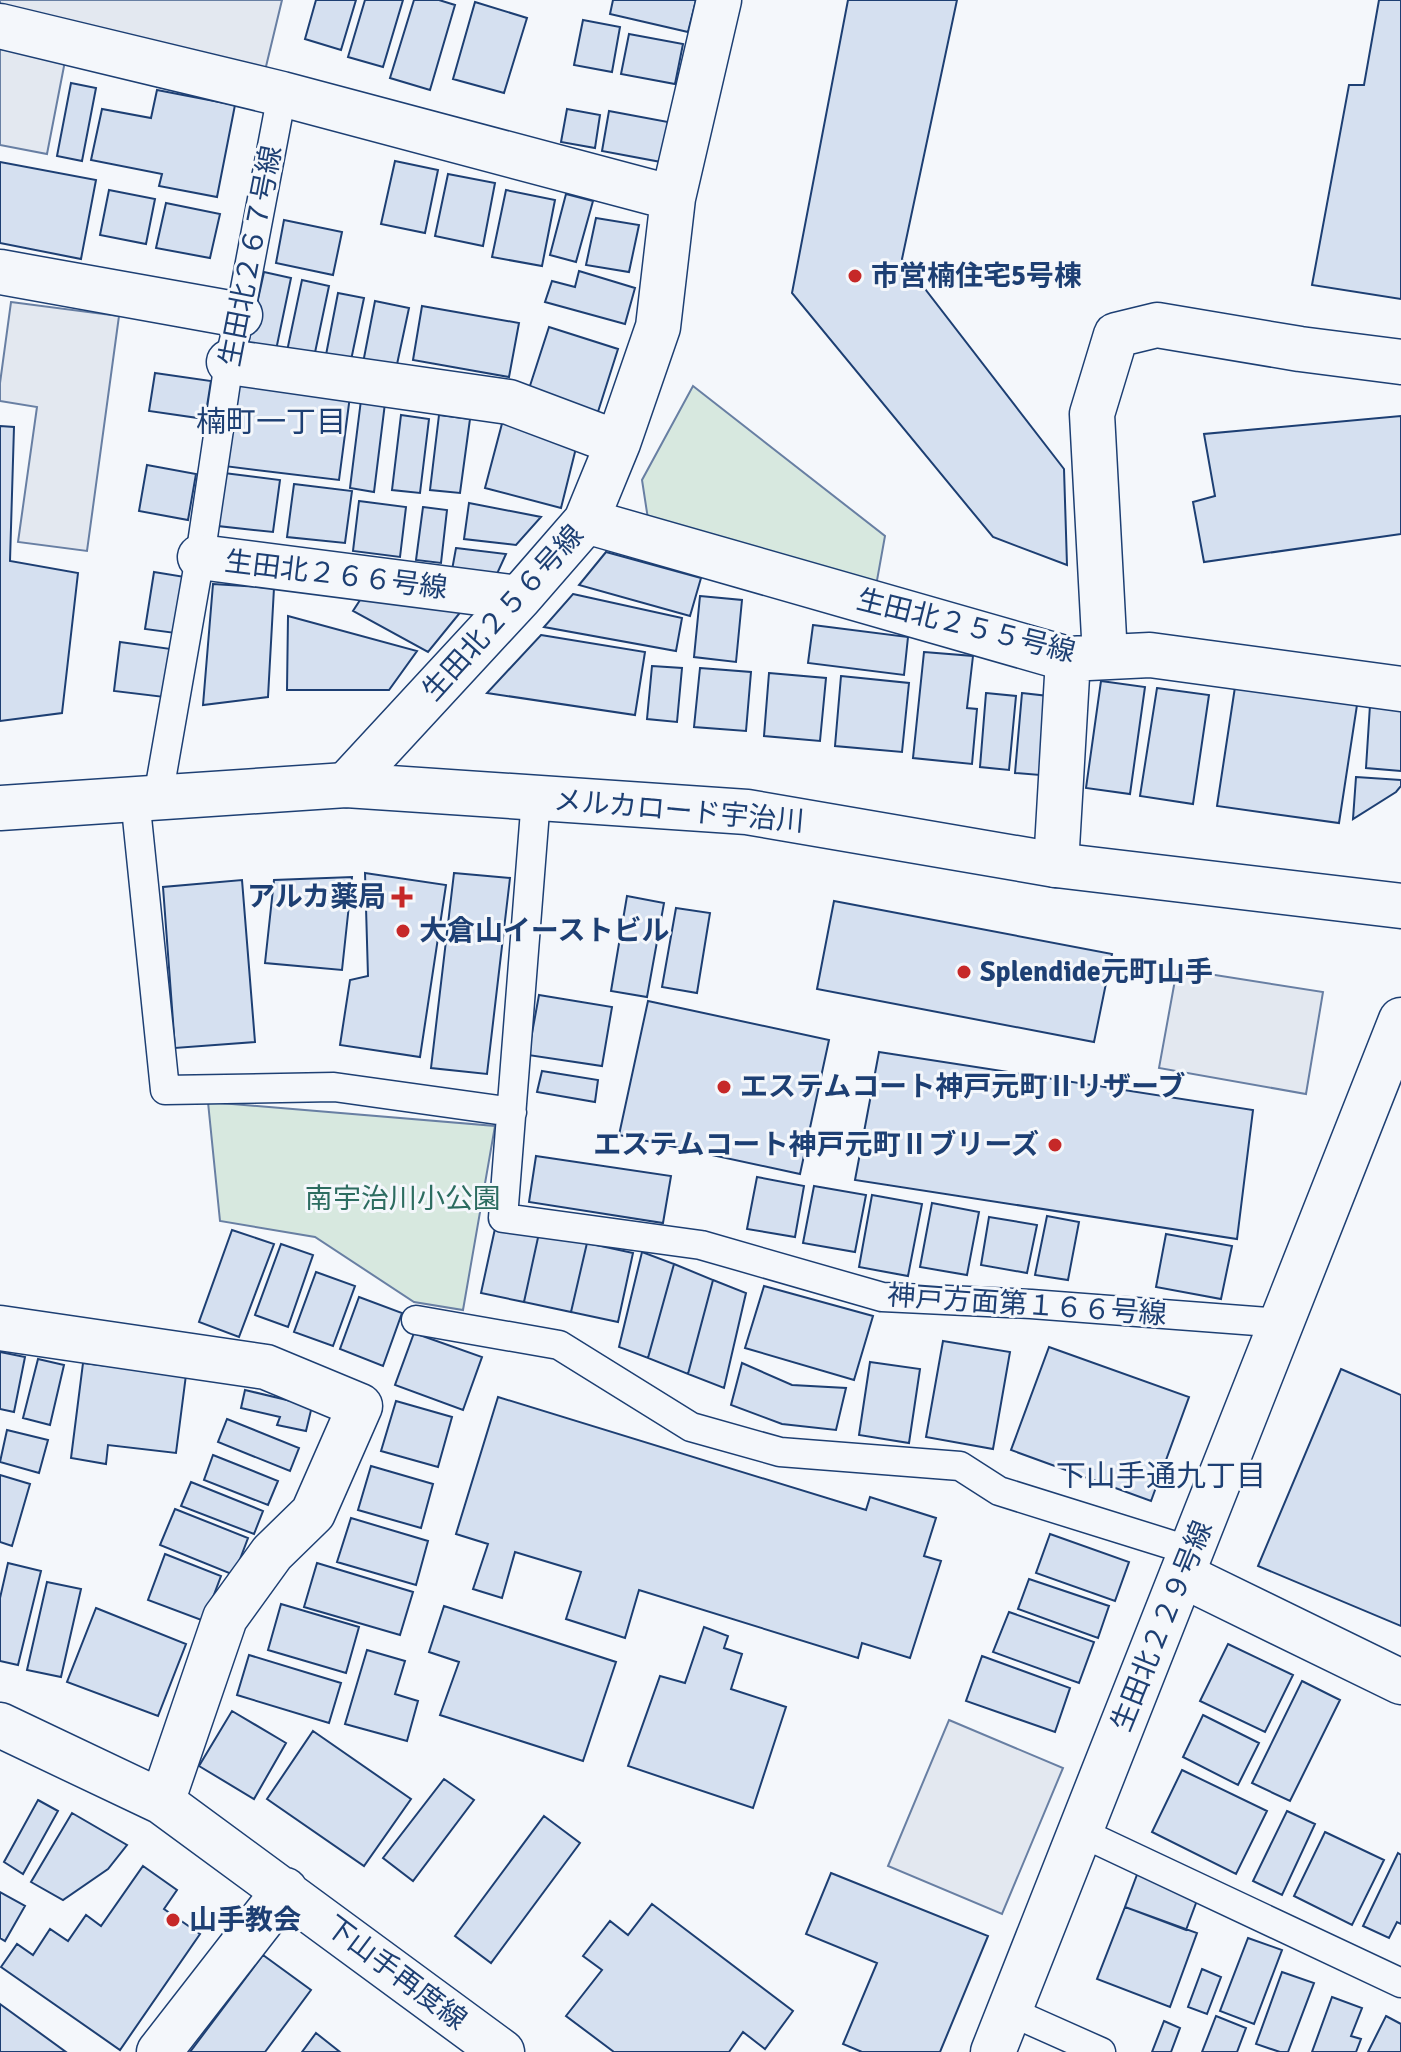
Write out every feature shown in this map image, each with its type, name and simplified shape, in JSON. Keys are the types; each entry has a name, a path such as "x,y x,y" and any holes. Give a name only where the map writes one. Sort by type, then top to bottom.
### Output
{"street":[{"name":"生田北２５６号線","path":"346,785 586,521 618,443 658,327 673,198 719,0"},
{"path":"0,26 282,94 673,198"},
{"path":"0,272 240,315"},
{"path":"1056,865 1086,657 1092,414 1116,335 1157,325 1401,362"},
{"path":"229,362 509,402 618,443"},
{"name":"生田北２５５号線","path":"586,521 1086,657 1150,655 1401,689"},
{"name":"生田北２６６号線","path":"200,557 519,598"},
{"name":"メルカロード宇治川","path":"0,808 346,785 747,812 1056,865 1401,906"},
{"name":"生田北２２９号線","path":"993,2052 1401,1020"},
{"path":"0,1328 266,1367 360,1406 313,1513 272,1553 225,1618 162,1802"},
{"path":"1187,1563 1401,1682"},
{"name":"下山手再度線","path":"0,1725 162,1802 502,2052"},
{"path":"159,2052 285,1890"}],"lane":[{"name":"生田北２６７号線","path":"147,798 200,557 229,362 282,94"},
{"path":"147,798 165,1090 334,1087 512,1112"},
{"name":"神戸方面第１６６号線","path":"536,798 503,1218 701,1245 882,1297 1031,1304 1281,1323"},
{"path":"416,1320 559,1345 691,1427 780,1452 960,1466 999,1491 1187,1563"},
{"path":"1080,1832 1401,1983"},
{"path":"1009,2011 1101,2052"}],"green space":[{"path":"693,386 885,536 876,586 648,519 642,480"},
{"name":"南宇治川小公園","path":"208,1102 495,1126 463,1310 414,1302 315,1237 220,1221"}],"shaded area":[{"path":"0,0 282,0 263,79 0,15"},
{"path":"0,49 65,61 47,154 0,145"},
{"path":"11,302 119,316 87,551 18,542 37,407 0,401"},
{"path":"1177,969 1323,992 1306,1094 1159,1068"},
{"path":"949,1720 1063,1768 1002,1914 888,1866"}],"building":[{"path":"316,0 356,0 341,50 305,39"},
{"path":"365,0 403,0 383,67 348,57"},
{"path":"414,0 439,0 455,5 430,90 390,78"},
{"path":"613,0 696,0 688,32 610,14"},
{"name":"市営楠住宅5号棟","path":"848,0 957,0 902,259 1064,469 1067,565 993,537 792,293"},
{"path":"1379,0 1401,0 1401,299 1312,285 1349,85 1364,85"},
{"path":"475,2 527,18 504,93 453,79"},
{"path":"583,20 620,27 612,72 574,65"},
{"path":"629,34 683,44 675,84 621,74"},
{"path":"71,83 96,88 82,161 57,156"},
{"path":"157,90 235,105 217,197 159,186 162,174 91,160 102,109 151,118"},
{"path":"567,109 600,115 595,148 561,142"},
{"path":"609,111 668,122 661,162 602,151"},
{"path":"395,161 438,170 425,233 381,224"},
{"path":"0,162 96,180 81,259 0,243"},
{"path":"448,174 495,183 483,246 435,236"},
{"path":"109,190 155,199 146,244 100,235"},
{"path":"506,190 555,200 542,266 492,257"},
{"path":"566,194 593,201 576,262 550,255"},
{"path":"166,203 220,214 210,258 156,248"},
{"path":"596,218 639,225 629,272 586,265"},
{"path":"284,220 342,232 333,275 276,263"},
{"path":"579,271 635,288 625,324 545,302 552,281 575,287"},
{"path":"264,272 291,278 276,350 248,345"},
{"path":"302,280 329,286 313,362 286,356"},
{"path":"338,293 364,298 350,365 325,360"},
{"path":"375,301 409,308 396,369 363,363"},
{"path":"422,306 519,323 509,377 413,360"},
{"path":"549,327 618,349 596,418 527,395"},
{"path":"155,373 211,381 205,419 149,411"},
{"path":"234,381 350,396 339,480 224,466"},
{"path":"361,400 385,403 374,492 350,488"},
{"path":"401,415 429,419 420,493 392,490"},
{"path":"439,415 470,419 460,493 430,490"},
{"path":"504,416 579,436 561,508 485,488"},
{"path":"1401,416 1401,534 1204,562 1193,502 1215,496 1204,434"},
{"path":"0,426 14,427 10,561 78,573 62,713 0,721"},
{"path":"147,465 196,474 188,520 139,511"},
{"path":"224,473 280,480 273,532 218,526"},
{"path":"294,484 352,491 345,543 287,537"},
{"path":"359,501 406,507 400,557 353,551"},
{"path":"469,503 541,517 516,545 464,539"},
{"path":"423,507 447,510 441,563 416,560"},
{"path":"456,548 506,554 496,576 452,570"},
{"path":"606,552 701,578 690,616 579,585"},
{"path":"154,572 185,577 175,633 145,629"},
{"path":"213,584 274,588 268,697 203,705"},
{"path":"573,594 682,618 676,651 544,627"},
{"path":"700,596 742,600 736,662 694,657"},
{"path":"362,597 463,609 428,652 353,611"},
{"path":"288,616 417,651 389,690 287,690"},
{"path":"813,625 908,637 904,675 808,663"},
{"path":"541,635 645,652 635,715 487,693"},
{"path":"120,642 171,649 164,697 114,691"},
{"path":"924,652 973,656 967,708 977,709 972,764 913,758"},
{"path":"652,666 682,668 677,722 647,719"},
{"path":"700,668 751,672 746,731 694,727"},
{"path":"769,673 826,678 820,741 764,736"},
{"path":"841,676 909,683 902,752 835,746"},
{"path":"1101,681 1145,687 1130,794 1086,788"},
{"path":"1235,687 1357,705 1339,823 1217,806"},
{"path":"1157,688 1209,695 1193,804 1140,796"},
{"path":"986,693 1016,696 1009,770 980,767"},
{"path":"1022,693 1048,696 1040,775 1015,773"},
{"path":"1370,705 1401,707 1401,771 1366,768"},
{"path":"1356,777 1401,780 1401,786 1353,819"},
{"name":"大倉山イーストビル","path":"365,873 446,885 420,1057 340,1045 350,980 368,976"},
{"path":"454,873 510,878 487,1074 431,1068"},
{"path":"352,877 342,970 265,963 274,880"},
{"path":"242,880 255,1042 175,1048 163,887"},
{"path":"627,896 664,903 647,997 611,991"},
{"name":"Splendide元町山手","path":"834,901 1112,954 1094,1042 817,989"},
{"path":"676,908 710,913 697,993 662,987"},
{"path":"539,995 612,1007 602,1066 528,1055"},
{"name":"エステムコート神戸元町Ⅱリザーブ","path":"648,1001 829,1040 800,1174 619,1135"},
{"name":"エステムコート神戸元町Ⅱブリーズ","path":"879,1052 1253,1110 1237,1239 855,1180"},
{"path":"542,1071 598,1080 595,1102 537,1092"},
{"path":"536,1156 671,1176 663,1223 529,1202"},
{"path":"757,1177 804,1186 795,1237 747,1229"},
{"path":"814,1186 866,1195 855,1252 803,1243"},
{"path":"872,1195 922,1204 908,1276 859,1267"},
{"path":"932,1203 979,1212 967,1275 920,1267"},
{"path":"1047,1216 1079,1222 1068,1280 1035,1275"},
{"path":"989,1217 1037,1225 1027,1273 981,1265"},
{"path":"496,1224 539,1233 524,1302 481,1293"},
{"path":"232,1230 274,1244 239,1337 199,1322"},
{"path":"539,1233 587,1243 571,1312 524,1302"},
{"path":"1166,1234 1232,1246 1221,1299 1156,1287"},
{"path":"587,1243 633,1253 618,1322 571,1312"},
{"path":"281,1244 313,1255 288,1327 255,1315"},
{"path":"642,1252 674,1264 648,1358 619,1347"},
{"path":"674,1264 713,1280 688,1374 648,1358"},
{"path":"316,1272 355,1286 333,1346 294,1332"},
{"path":"713,1280 746,1293 724,1388 688,1374"},
{"path":"764,1286 873,1316 854,1380 745,1348"},
{"path":"359,1297 402,1313 383,1366 340,1349"},
{"path":"414,1333 482,1357 463,1410 395,1385"},
{"path":"943,1341 1010,1352 993,1449 926,1437"},
{"path":"1049,1347 1189,1397 1151,1501 1011,1450"},
{"path":"0,1352 25,1357 14,1412 0,1409"},
{"path":"38,1359 64,1365 50,1425 23,1418"},
{"path":"870,1362 920,1369 909,1443 859,1435"},
{"path":"83,1363 186,1375 176,1453 108,1445 106,1464 71,1458"},
{"path":"742,1363 792,1385 846,1388 836,1430 782,1424 731,1405"},
{"path":"1341,1369 1401,1395 1401,1626 1258,1566"},
{"path":"245,1390 312,1406 306,1431 277,1425 280,1417 241,1408"},
{"path":"498,1397 866,1510 870,1497 936,1518 924,1556 941,1561 910,1658 862,1643 858,1658 639,1590 625,1638 566,1619 581,1572 515,1552 502,1598 473,1589 488,1544 456,1534"},
{"path":"396,1401 452,1417 438,1467 381,1451"},
{"path":"227,1419 299,1448 290,1471 218,1442"},
{"path":"7,1430 48,1440 39,1473 0,1462"},
{"path":"213,1455 278,1481 268,1505 204,1480"},
{"path":"371,1466 433,1484 421,1528 358,1510"},
{"path":"0,1475 30,1484 12,1546 0,1542"},
{"path":"191,1482 263,1511 254,1534 181,1506"},
{"path":"175,1509 248,1538 234,1575 160,1545"},
{"path":"351,1518 428,1541 416,1585 337,1562"},
{"path":"1050,1534 1129,1562 1115,1601 1036,1573"},
{"path":"165,1554 221,1576 204,1621 148,1600"},
{"path":"8,1563 41,1571 18,1665 0,1661 0,1598"},
{"path":"317,1563 413,1592 400,1635 304,1607"},
{"path":"1029,1579 1109,1606 1098,1638 1018,1609"},
{"path":"47,1582 81,1589 61,1677 27,1670"},
{"path":"281,1604 359,1627 346,1673 268,1650"},
{"path":"444,1606 616,1662 583,1761 440,1715 459,1662 429,1652"},
{"path":"96,1608 186,1644 158,1716 67,1682"},
{"path":"1009,1612 1094,1642 1079,1683 993,1652"},
{"path":"704,1627 728,1636 724,1648 742,1654 731,1689 786,1707 753,1808 628,1766 660,1676 685,1683"},
{"path":"1228,1644 1293,1675 1265,1732 1200,1701"},
{"path":"367,1650 405,1661 395,1694 418,1701 407,1741 345,1724"},
{"path":"249,1655 341,1683 329,1723 237,1695"},
{"path":"982,1656 1070,1688 1055,1732 966,1701"},
{"path":"1302,1681 1340,1700 1290,1801 1252,1783"},
{"path":"232,1711 286,1743 254,1799 199,1766"},
{"path":"1203,1715 1259,1743 1238,1785 1183,1757"},
{"path":"313,1731 411,1799 364,1866 267,1799"},
{"path":"1182,1770 1267,1811 1236,1874 1152,1832"},
{"path":"444,1779 474,1800 413,1881 383,1858"},
{"path":"38,1800 58,1811 23,1874 4,1862"},
{"path":"1287,1811 1315,1824 1282,1895 1253,1881"},
{"path":"72,1813 127,1845 108,1869 63,1900 31,1882"},
{"path":"544,1816 580,1843 491,1963 455,1936"},
{"path":"1325,1832 1384,1860 1352,1925 1294,1896"},
{"path":"1398,1853 1401,1855 1401,1924 1397,1922 1389,1938 1363,1926"},
{"path":"143,1866 177,1890 164,1909 200,1934 120,2050 1,1967 17,1944 33,1955 50,1929 68,1941 86,1915 101,1926"},
{"path":"1138,1872 1199,1895 1186,1930 1125,1907"},
{"path":"831,1873 988,1936 940,2052 862,2052 843,2044 877,1963 806,1934"},
{"path":"0,1892 25,1906 5,1941 0,1938"},
{"path":"652,1904 793,2011 765,2049 743,2032 729,2052 614,2052 566,2016 602,1970 583,1956 610,1921 628,1935"},
{"path":"1125,1907 1197,1933 1170,2007 1097,1979"},
{"path":"1248,1938 1282,1950 1254,2024 1220,2011"},
{"path":"263,1955 311,1990 265,2052 190,2052"},
{"path":"1202,1969 1221,1977 1207,2014 1188,2007"},
{"path":"1282,1972 1314,1983 1288,2052 1256,2044"},
{"path":"1332,1997 1362,2008 1351,2036 1361,2039 1356,2052 1312,2052"},
{"path":"0,2004 66,2052 0,2052"},
{"path":"1216,2016 1246,2028 1237,2052 1202,2052"},
{"path":"1386,2016 1401,2024 1401,2052 1368,2052"},
{"path":"1164,2021 1180,2028 1171,2052 1152,2052"},
{"path":"316,2033 340,2052 302,2052"}],"place":[{"name":"市営楠住宅5号棟","path":"855,276"},
{"name":"アルカ薬局","path":"402,897"},
{"name":"大倉山イーストビル","path":"403,931"},
{"name":"Splendide元町山手","path":"964,972"},
{"name":"エステムコート神戸元町Ⅱリザーブ","path":"724,1087"},
{"name":"エステムコート神戸元町Ⅱブリーズ","path":"1055,1145"},
{"name":"山手教会","path":"173,1920"}],"district":[{"name":"楠町一丁目","path":"271,422"},
{"name":"下山手通九丁目","path":"1161,1476"}]}
